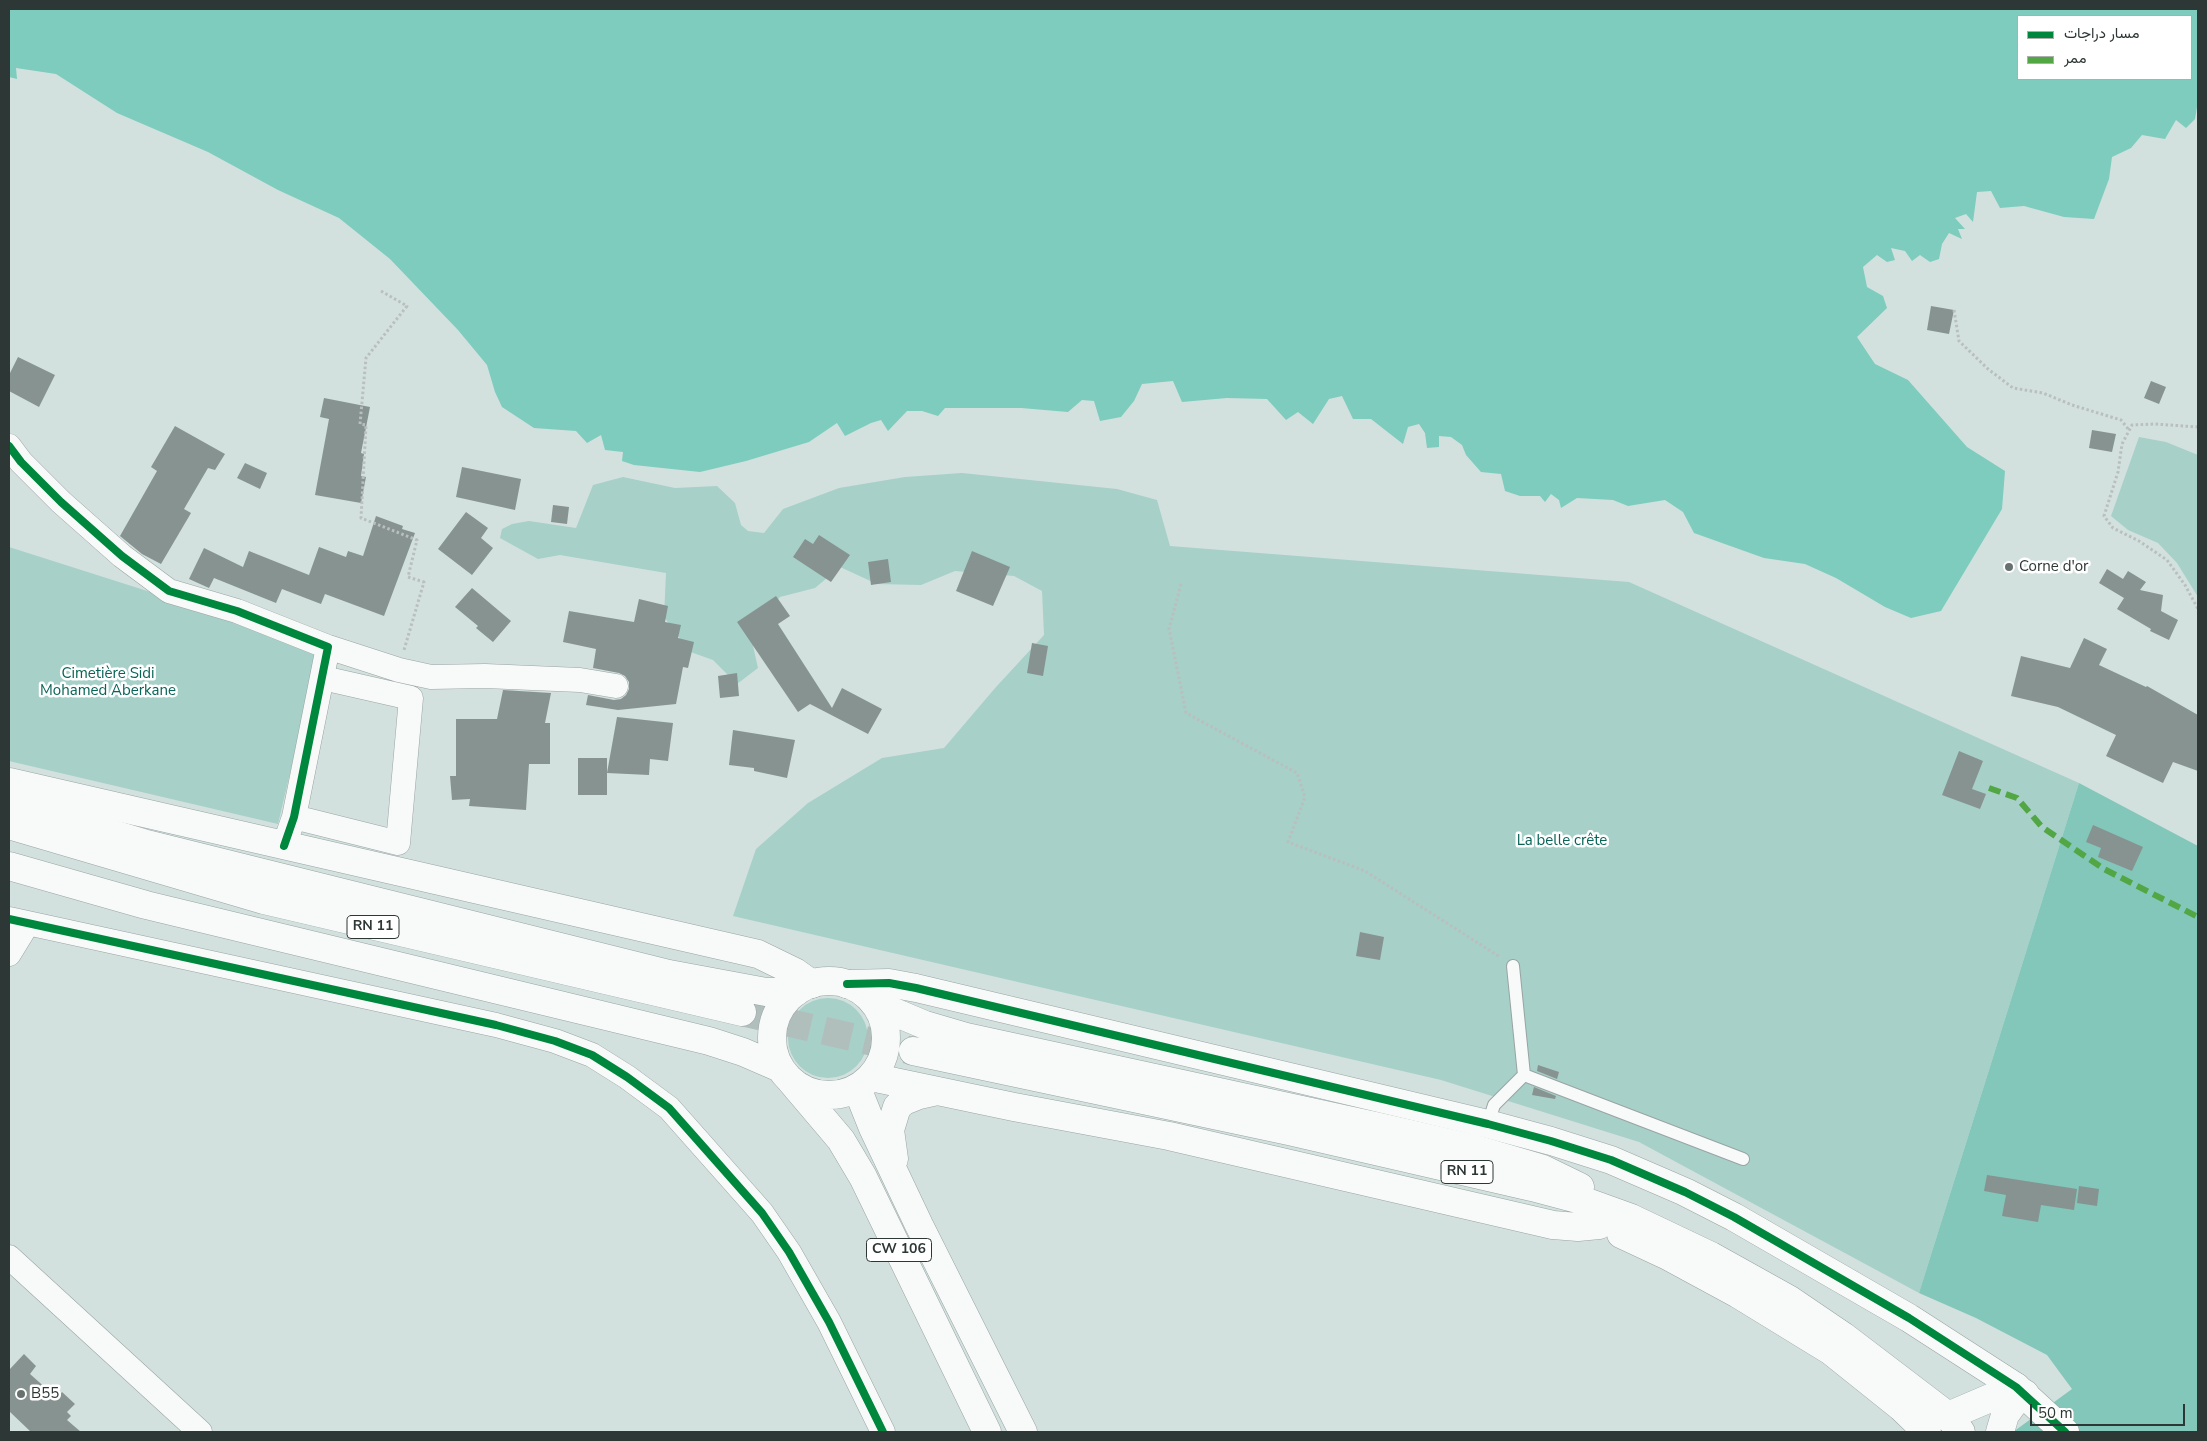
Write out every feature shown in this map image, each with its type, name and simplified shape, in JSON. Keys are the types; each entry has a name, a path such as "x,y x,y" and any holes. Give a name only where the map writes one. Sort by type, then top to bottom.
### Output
{"main road":[{"path":"9,782 758,954 795,972 804,988"},
{"path":"9,803 162,848 669,974 766,992 804,988 829,981 847,984 889,983 916,988 1488,1124 1610,1160 1685,1192 1780,1242 1909,1318 2021,1391 2065,1432"},
{"name":"RN 11","path":"9,825 264,900 741,1019 196,901 9,850"},
{"path":"9,866 146,905 700,1039 744,1052 786,1074 806,1091 823,1095 841,1094 864,1083 882,1060 886,1042 884,1022 875,1004 863,992 847,984"},
{"path":"786,1074 774,1052 772,1035 775,1019 784,1004 804,988"},
{"path":"875,1004 925,1025 966,1037 1375,1126 1517,1161 1571,1181 1610,1220"},
{"name":"RN 11","path":"912,1057 1510,1197 1564,1212 1610,1220 1703,1252 1790,1300 1843,1336 1955,1424"},
{"name":"CW 106","path":"786,1074 841,1140 863,1177 987,1432"},
{"path":"864,1083 940,1090 1014,1107 1169,1136 1553,1225 1578,1227 1610,1220"},
{"name":"CW 106","path":"864,1083 873,1128 1023,1432"},
{"path":"899,1182 890,1130 893,1116 897,1108 904,1101 940,1090"},
{"name":"RN 11","path":"1610,1220 1666,1255 1738,1294 1830,1351 1901,1407 1927,1432"},
{"path":"1873,1384 1897,1394 1919,1410 1955,1424 2021,1391"},
{"path":"2000,1432 2005,1415 2021,1391"}],"street":[{"path":"9,446 21,462 61,502 122,556 169,591 238,611 328,647 399,670 431,676 580,680 616,686"},
{"path":"284,846 294,817 324,678 328,647"},
{"path":"294,817 398,843 411,698 324,678"},
{"path":"9,954 18,921 496,1025 555,1041 592,1055 628,1077 669,1108 762,1213 789,1252 830,1322 883,1432"},
{"path":"9,1257 200,1432"}],"lane":[{"path":"1513,966 1524,1075"},
{"path":"1488,1124 1494,1105 1524,1075"},
{"path":"1524,1075 1743,1159"}],"path":[{"path":"380,291 407,306 366,358 360,424 366,425 361,518 417,540 408,577 424,582 399,670"},
{"path":"1954,310 1959,341 1988,369 2013,388 2043,393 2072,406 2121,420 2129,430"},
{"path":"2198,427 2154,424 2132,425 2122,444 2118,472 2104,516 2113,528 2139,541 2166,560 2185,585 2198,609"},
{"path":"1181,584 1169,629 1186,713 1297,773 1305,797 1288,842 1365,871 1513,966"}],"green space":[{"path":"2139,437 2166,442 2198,455 2198,597 2177,563 2158,543 2128,530 2111,516"},
{"name":"La belle crête","path":"962,473 1117,489 1157,500 1170,546 1629,582 2079,783 1919,1293 1639,1142 1441,1080 733,916 756,849 808,803 882,758 944,748 1044,635 1042,591 1014,576 955,571 921,585 877,584 840,567 815,588 780,597 758,624 753,646 758,668 737,684 713,660 685,650 679,637 664,617 666,573 560,555 538,559 500,538 502,529 512,524 529,521 576,528 593,485 623,477 675,488 717,486 735,503 741,525 748,531 764,533 783,509 839,488 905,477"},
{"name":"Cimetière Sidi Mohamed Aberkane","path":"9,547 320,646 278,824 9,761"},
{"path":"828,998 843,1001 856,1010 865,1023 868,1038 865,1053 856,1066 843,1075 828,1078 813,1075 800,1066 791,1053 788,1038 791,1023 800,1010 813,1001"}],"shaded area":[{"path":"9,9 2198,9 2198,101 2195,119 2186,128 2176,120 2165,139 2142,135 2131,148 2112,157 2109,179 2094,219 2064,217 2024,206 2000,208 1991,191 1977,192 1973,222 1966,214 1955,218 1965,229 1958,229 1962,239 1949,233 1942,244 1939,259 1930,262 1920,255 1912,261 1905,251 1891,248 1895,260 1887,262 1877,255 1863,267 1867,287 1883,296 1887,308 1857,337 1875,364 1908,380 1967,447 2005,471 2002,509 1941,611 1911,618 1885,607 1836,578 1805,564 1764,558 1694,533 1683,512 1665,500 1628,506 1613,500 1577,498 1561,508 1559,500 1551,494 1545,502 1540,496 1520,496 1505,491 1501,474 1481,472 1466,455 1462,445 1451,437 1439,436 1439,447 1427,448 1425,433 1419,424 1408,427 1403,444 1371,419 1353,419 1342,396 1329,399 1313,424 1298,412 1286,420 1267,399 1227,398 1182,402 1173,381 1142,384 1134,401 1121,417 1100,421 1094,401 1082,400 1068,412 1021,408 945,408 938,416 922,411 907,411 888,431 881,420 845,436 837,423 809,442 746,461 700,472 634,465 622,461 623,452 605,450 601,435 587,443 576,431 534,428 502,407 495,392 487,365 458,330 390,259 339,218 278,190 208,152 117,113 56,74 16,68 17,79 9,77"},
{"path":"2079,783 2198,846 2198,1432 2013,1432 2072,1389 2047,1355 1976,1318 1919,1293"}],"building":[{"path":"1931,306 1954,310 1949,334 1927,330"},
{"path":"18,357 55,375 39,407 9,391 9,375"},
{"path":"2151,381 2166,387 2159,404 2144,398"},
{"path":"324,398 370,407 361,453 364,454 361,476 366,477 361,503 315,495 329,419 320,417"},
{"path":"175,426 225,454 215,470 208,468 184,509 191,513 161,564 142,554 120,536 157,471 151,467"},
{"path":"2092,430 2116,434 2112,452 2089,448"},
{"path":"245,463 267,473 260,489 237,478"},
{"path":"462,467 521,479 515,510 456,497"},
{"path":"553,505 569,507 567,524 551,522"},
{"path":"466,512 488,528 481,538 493,548 472,575 438,549"},
{"path":"376,516 403,526 402,529 415,533 384,616 325,594 321,604 282,589 276,603 214,578 209,588 189,579 204,548 243,567 249,551 309,575 319,547 346,557 348,551 363,556"},
{"path":"819,535 850,555 831,582 793,557 805,539 813,544"},
{"path":"972,551 1010,567 993,606 956,591"},
{"path":"888,559 891,582 871,585 868,562"},
{"path":"2107,569 2123,579 2128,571 2146,582 2140,590 2163,595 2161,611 2178,620 2169,640 2150,631 2151,629 2117,609 2124,598 2099,583"},
{"path":"472,588 511,621 493,642 476,628 478,626 455,607"},
{"path":"776,596 790,616 778,624 832,708 842,688 882,709 868,734 810,704 798,712 737,622"},
{"path":"639,599 668,606 665,622 681,625 678,638 694,642 688,668 683,667 676,704 618,710 586,705 588,695 614,700 621,699 629,689 629,682 625,676 619,673 593,668 596,649 563,642 569,611 634,622"},
{"path":"2084,638 2107,649 2099,665 2147,686 2198,715 2198,771 2173,762 2163,783 2106,756 2116,735 2058,707 2011,696 2021,656 2070,668"},
{"path":"1032,643 1048,646 1043,676 1027,673"},
{"path":"737,673 739,696 720,698 718,676"},
{"path":"503,690 551,693 545,723 550,723 550,764 529,764 526,810 469,806 470,799 452,800 450,776 456,776 456,719 497,719"},
{"path":"617,717 673,723 668,761 650,759 649,775 607,773"},
{"path":"733,730 795,740 787,778 754,771 754,768 729,765"},
{"path":"1959,751 1983,761 1972,789 1986,794 1980,809 1942,795"},
{"path":"578,758 607,758 607,795 578,795"},
{"path":"2093,825 2143,847 2132,871 2098,857 2101,848 2086,842"},
{"path":"1360,932 1384,937 1380,960 1356,956"},
{"path":"1538,1065 1559,1072 1557,1079 1537,1071"},
{"path":"1534,1087 1556,1096 1555,1099 1532,1095"},
{"path":"1987,1175 2077,1189 2074,1210 2041,1205 2038,1222 2002,1216 2006,1195 1984,1191"},
{"path":"2079,1186 2099,1189 2097,1206 2077,1203"},
{"name":"B55","path":"24,1354 36,1366 30,1374 57,1398 62,1392 75,1404 67,1412 71,1416 67,1420 81,1432 31,1432 9,1411 9,1370"}],"tunnel":[{"path":"742,1012 913,1051"}],"marked path":[{"path":"1989,788 2017,798 2042,827 2104,869 2198,917"}],"cycle path":[{"path":"9,446 21,462 61,502 122,556 169,591 237,611 328,647 294,817 284,846"},
{"path":"9,919 496,1025 555,1041 592,1055 627,1077 669,1108 762,1213 789,1252 829,1322 883,1432"},
{"path":"847,984 889,983 916,988 1488,1124 1611,1160 1685,1192 1734,1217 1909,1318 2016,1387 2065,1432"}],"place":[{"name":"Corne d'or","path":"2009,567"},
{"name":"B55","path":"21,1394"}]}
